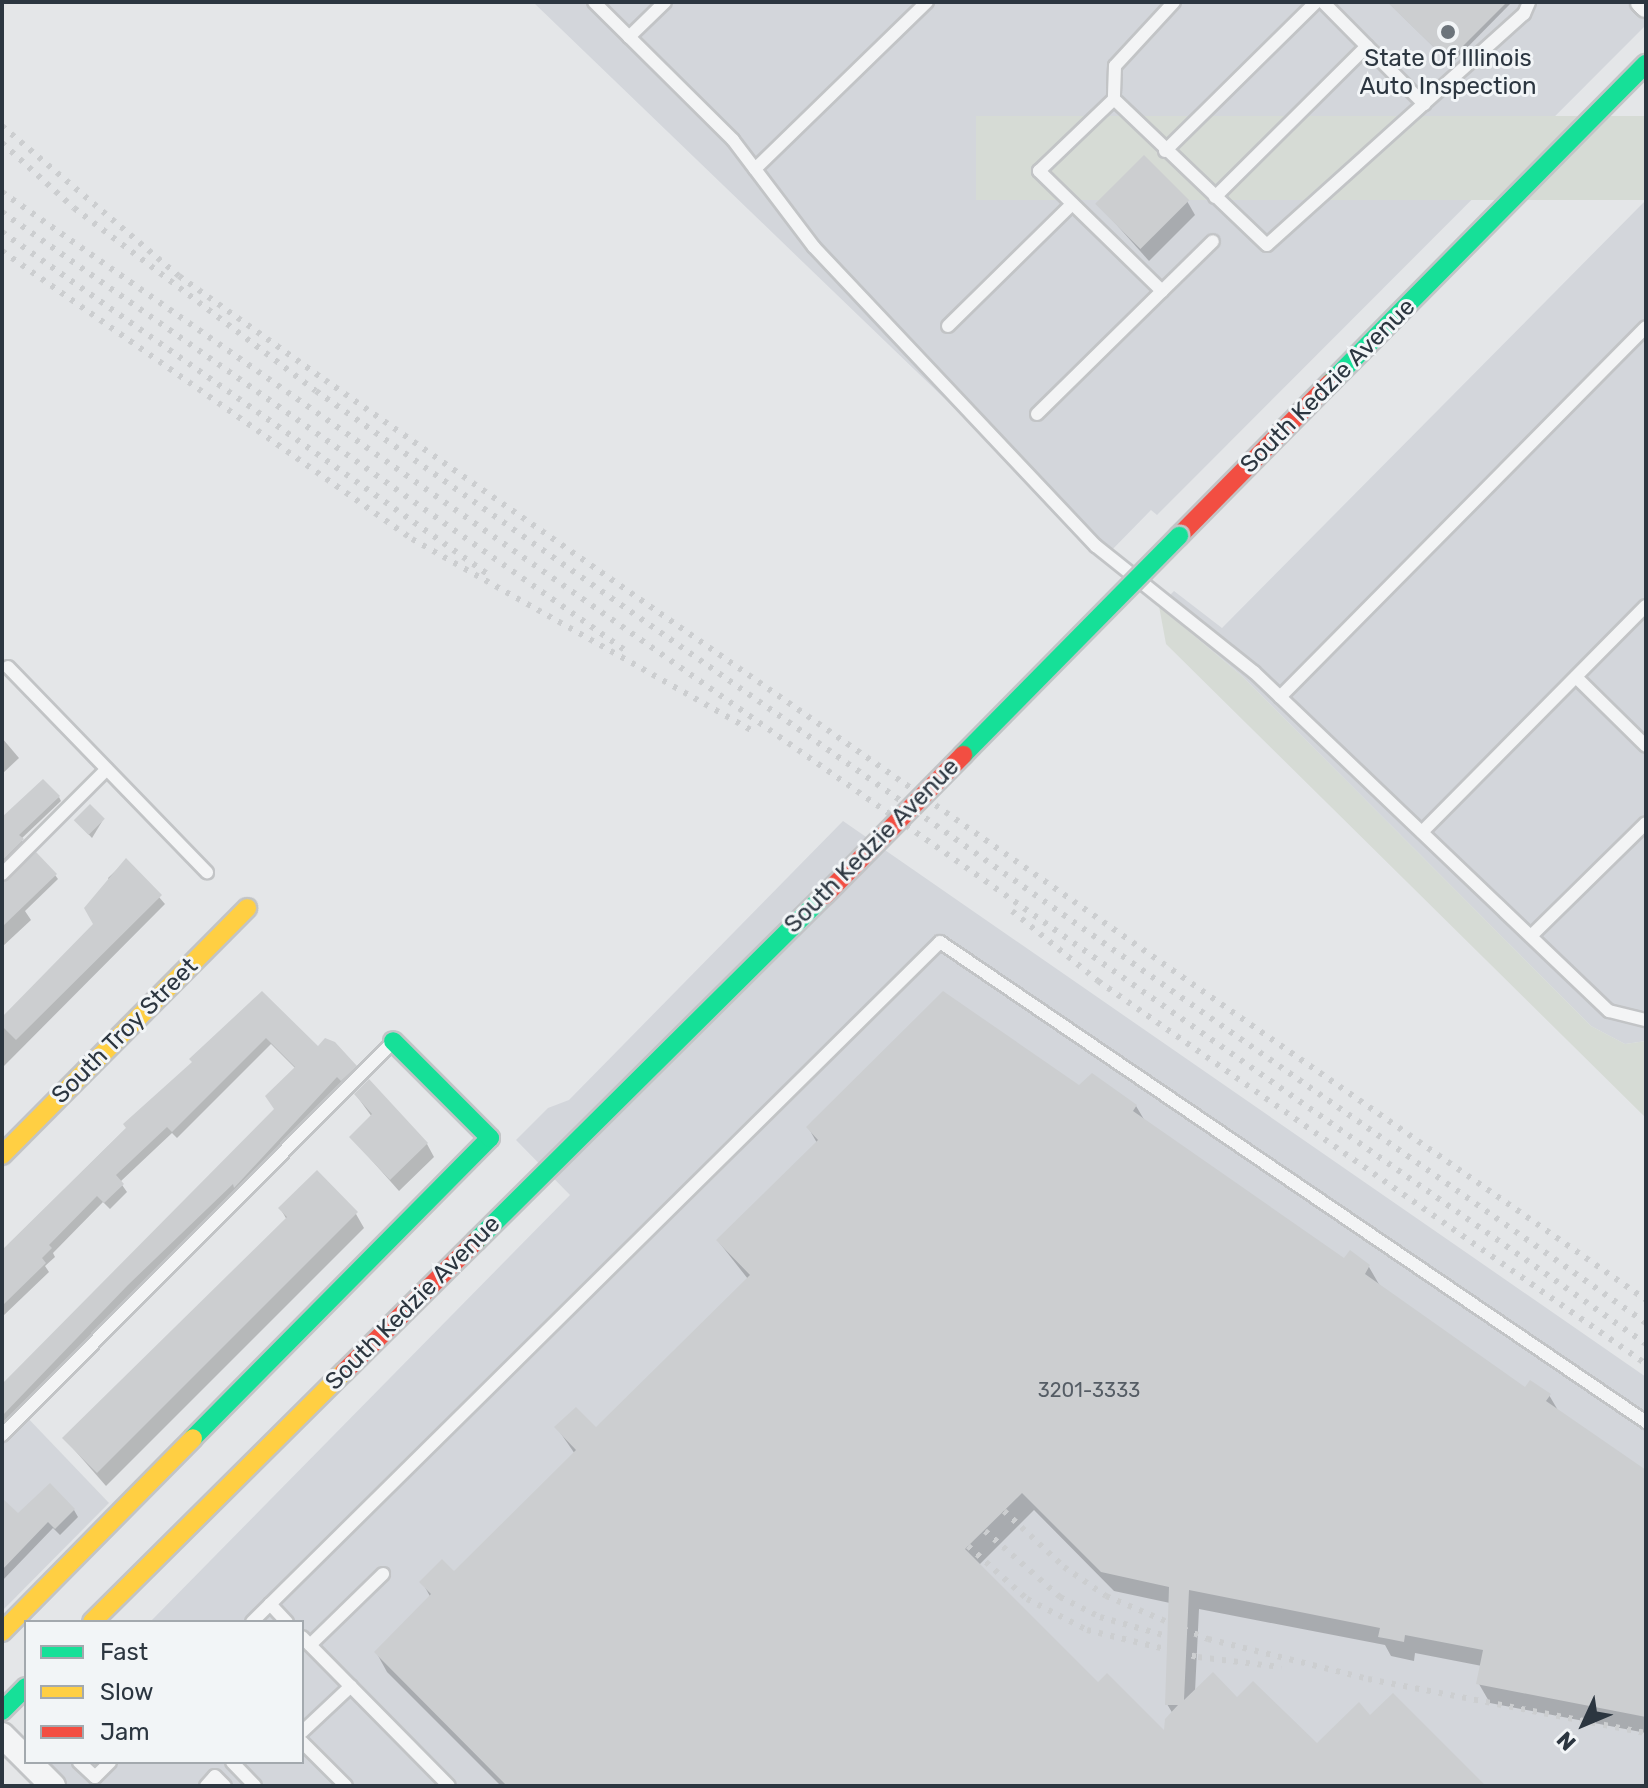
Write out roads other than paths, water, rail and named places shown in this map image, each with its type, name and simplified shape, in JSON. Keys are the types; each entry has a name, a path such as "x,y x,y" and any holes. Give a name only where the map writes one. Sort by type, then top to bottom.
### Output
{"main road":[{"name":"South Kedzie Avenue","path":"94,1620 825,895 1646,64"},
{"name":"South Troy Street","path":"2,1155 247,908"},
{"path":"2,1632 490,1138 393,1041"}],"street":[{"path":"2,1735 24,1756"},
{"path":"32,1764 53,1786"}],"lane":[{"path":"594,2 733,140 814,247 1096,546 1280,697 1609,1011 1646,1020"},
{"path":"629,37 665,2"},
{"path":"755,169 927,2"},
{"path":"1162,291 1039,171 1114,99 1115,66 1174,2"},
{"path":"1165,151 1316,2"},
{"path":"1323,2 1424,104"},
{"path":"1114,99 1165,151 1267,245 1524,14 1529,2"},
{"path":"1215,197 1367,46"},
{"path":"948,326 1072,204"},
{"path":"1037,414 1213,241"},
{"path":"1280,697 1646,327"},
{"path":"1422,832 1646,606"},
{"path":"8,667 207,872"},
{"path":"1576,677 1646,746"},
{"path":"2,874 107,769"},
{"path":"1531,936 1646,823"},
{"path":"254,1620 940,942 1646,1422"},
{"path":"2,1435 393,1041"},
{"path":"383,1574 306,1641 449,1786"},
{"path":"270,1604 285,1620"},
{"path":"304,1730 351,1686"},
{"path":"304,1744 346,1786"},
{"path":"81,1764 95,1777 108,1764"},
{"path":"234,1764 255,1786"},
{"path":"206,1786 215,1776 225,1786"}],"railway":[{"path":"2,126 179,276 1646,1300"},
{"path":"2,143 74,208 316,391 1646,1323"},
{"path":"2,192 1646,1344"},
{"path":"2,212 629,653"},
{"path":"2,232 489,575"},
{"path":"2,251 412,539 755,732"},
{"path":"1012,911 1098,981 1646,1364"},
{"path":"1004,1511 1064,1567 1106,1596 1208,1639 1368,1679 1646,1733"},
{"path":"985,1531 1060,1597 1100,1617 1184,1641"},
{"path":"968,1546 1027,1599 1087,1630 1198,1657 1281,1667"}],"place":[{"name":"State Of Illinois Auto Inspection","path":"1448,32"}]}
